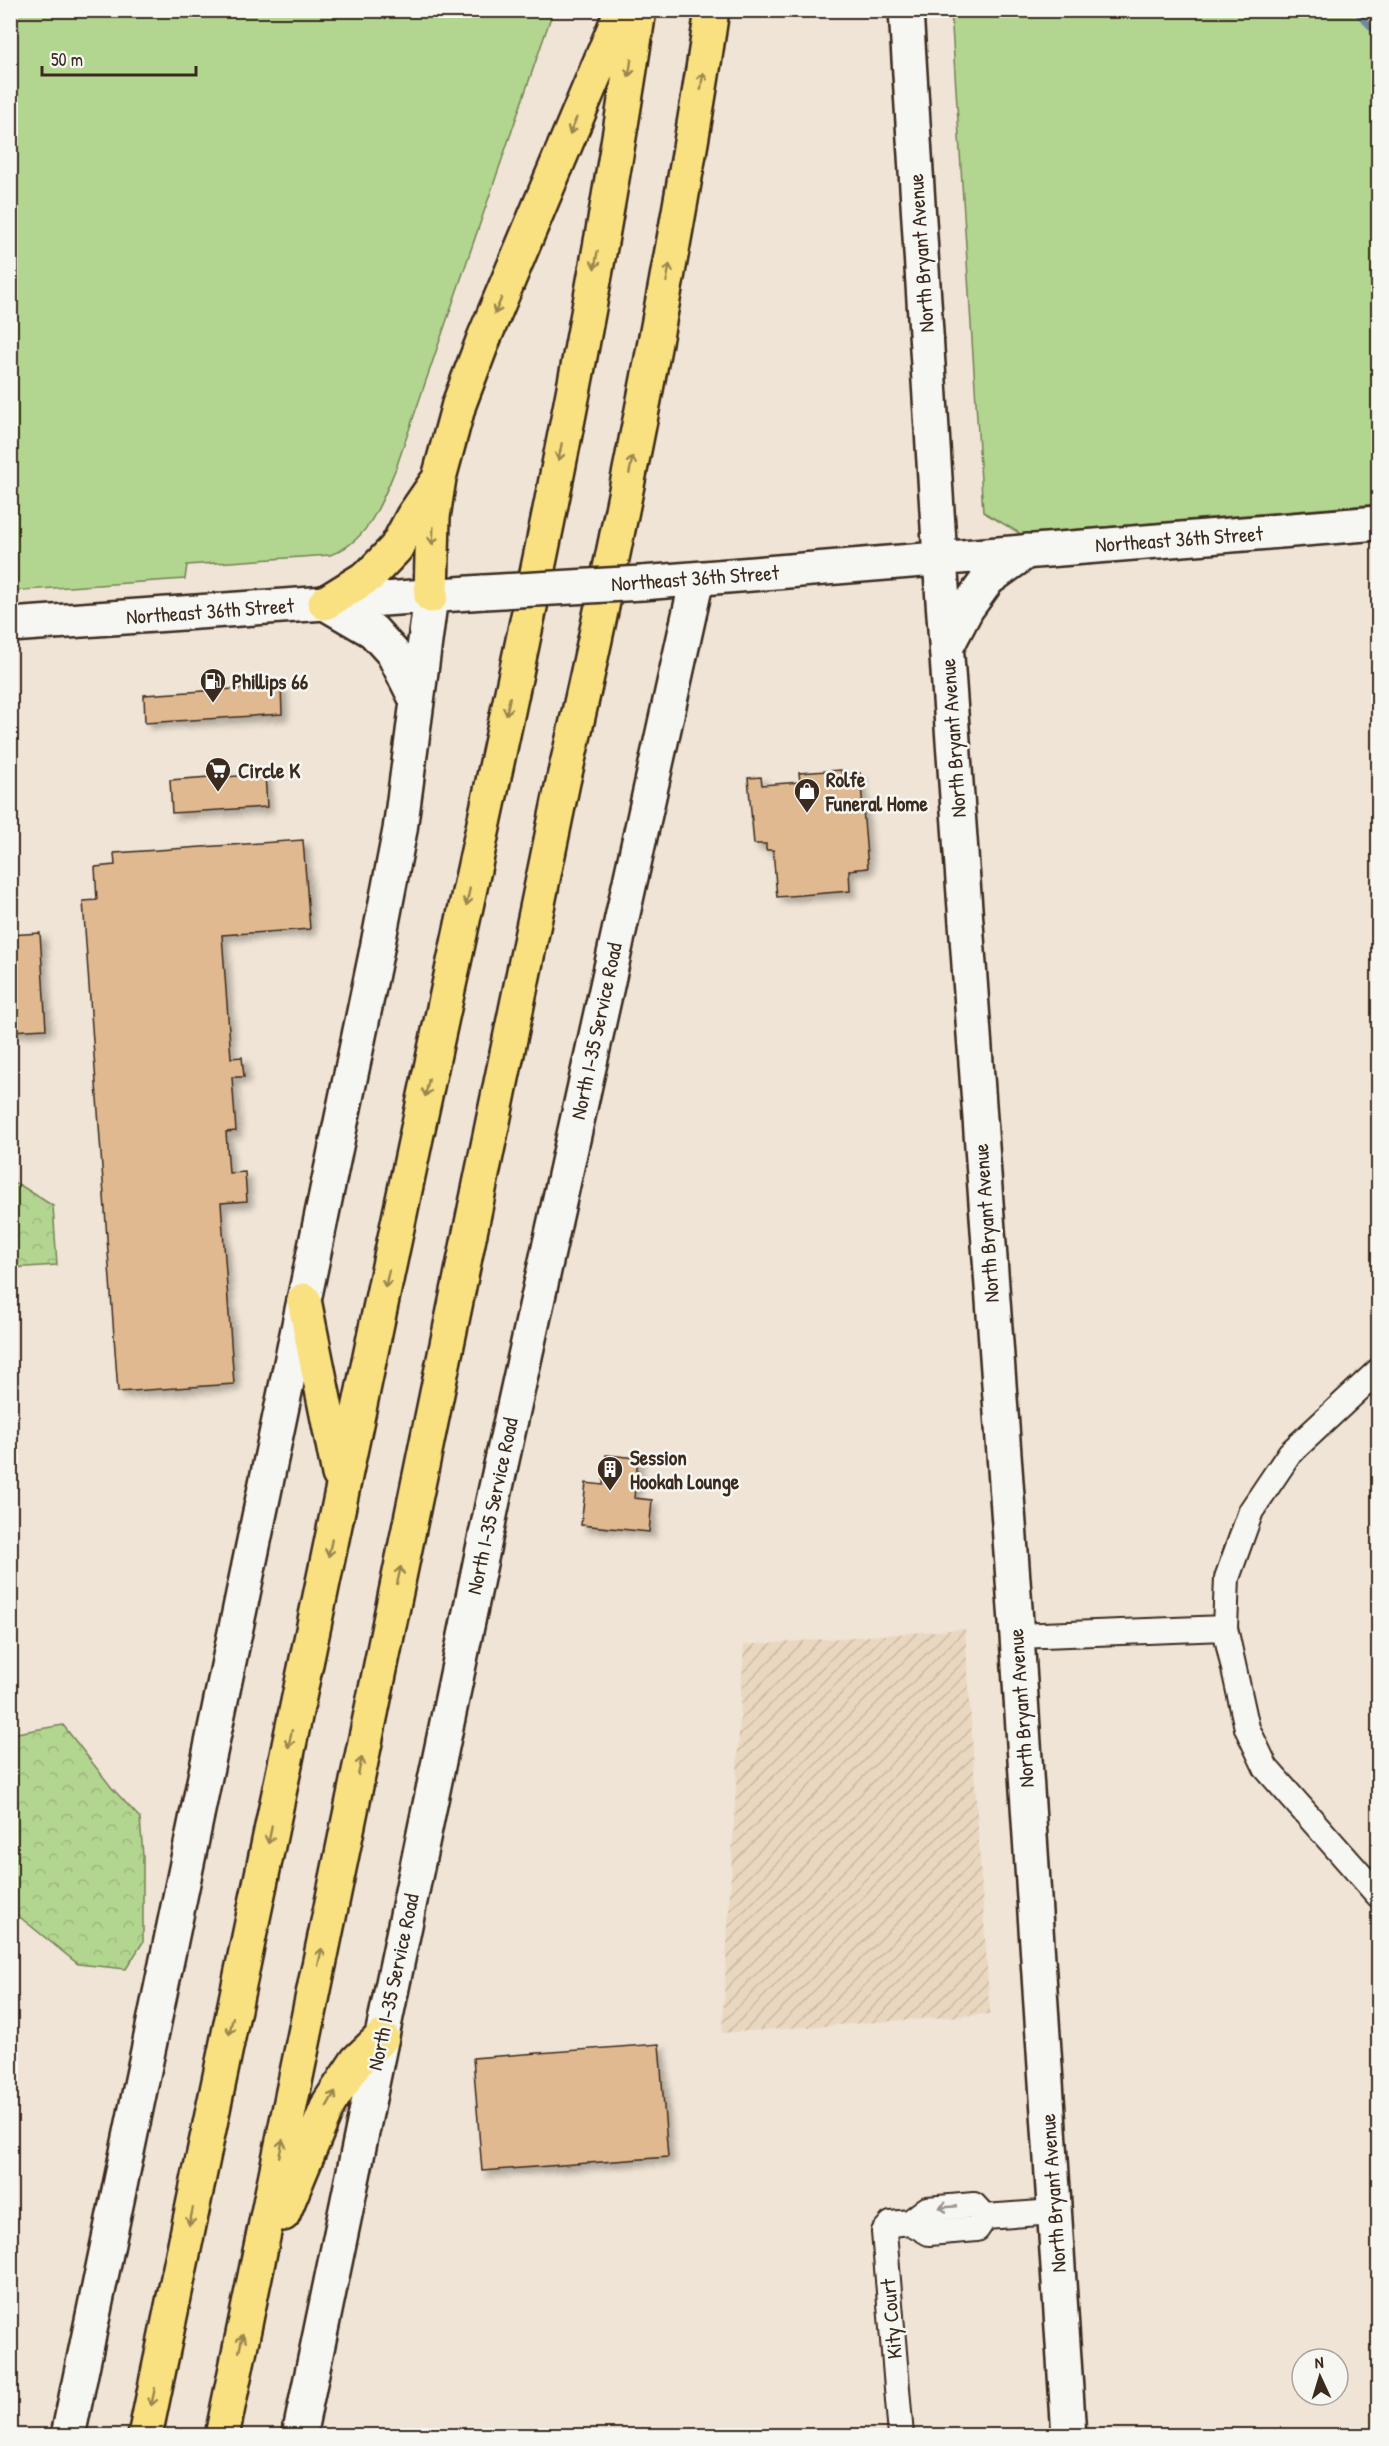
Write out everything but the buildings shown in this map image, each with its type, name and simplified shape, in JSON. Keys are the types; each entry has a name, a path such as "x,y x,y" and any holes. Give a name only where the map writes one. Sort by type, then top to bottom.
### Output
{"highway":[{"path":"431,596 434,517 439,478 459,404 484,338 622,10"},
{"path":"145,2436 548,518 622,123 639,10"},
{"path":"222,2436 563,782 615,545 668,277 698,108 712,10"},
{"path":"325,603 370,575 396,548 413,516 439,478"},
{"path":"304,1300 342,1490"},
{"path":"252,2288 329,2103 357,2061 382,2037"}],"main road":[{"name":"North Bryant Avenue","path":"906,10 940,559 1017,1636 1069,2436"},
{"name":"Northeast 36th Street","path":"10,625 697,579 1378,524"},
{"path":"947,646 967,608 988,579 1027,551"},
{"name":"North I-35 Service Road","path":"299,2436 493,1501 697,579"},
{"path":"68,2436 400,830 431,596"},
{"path":"325,603 373,631 393,653 417,701"}],"street":[{"path":"1378,1371 1290,1453 1251,1511 1227,1578 1225,1628 1247,1728 1266,1768 1378,1895"},
{"path":"1017,1636 1225,1628"},
{"name":"Kity Court","path":"901,2436 884,2232 891,2224 910,2222 929,2233 977,2229 985,2217 1054,2212"}],"shaded area":[{"path":"965,1629 990,2014 722,2033 744,1645"}],"green space":[{"path":"11,11 553,11 396,468 372,519 364,531 343,549 330,555 187,565 185,579 11,591"},
{"path":"951,11 1378,11 1378,504 1021,534 983,512"},
{"path":"11,1183 20,1185 53,1206 57,1265 11,1268"},
{"path":"63,1725 112,1788 140,1818 143,1856 143,1942 126,1969 78,1964 11,1910 11,1734"}],"waterway":[{"path":"1355,10 1378,35"}],"place":[{"name":"Phillips 66","path":"213,704"},
{"name":"Circle K","path":"218,793"},
{"name":"Rolfe Funeral Home","path":"807,814"},
{"name":"Session Hookah Lounge","path":"610,1492"}]}
